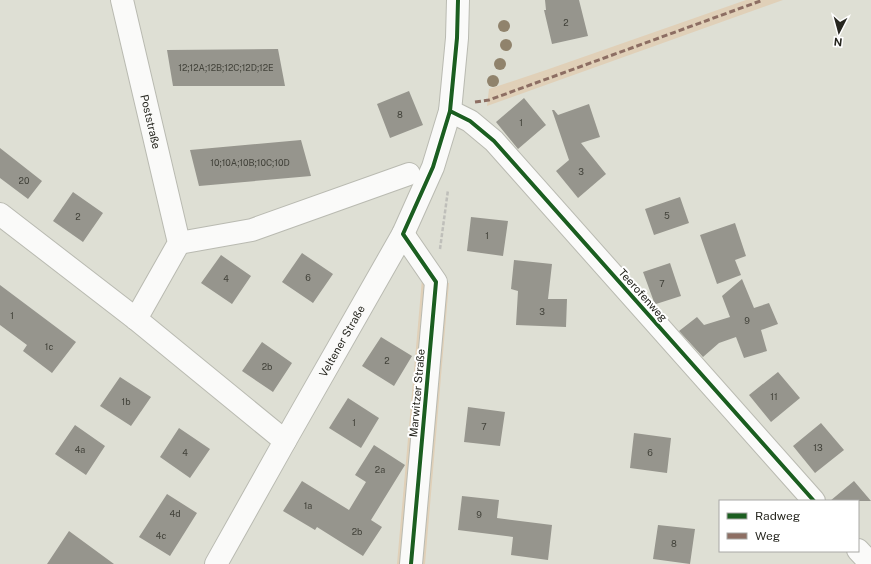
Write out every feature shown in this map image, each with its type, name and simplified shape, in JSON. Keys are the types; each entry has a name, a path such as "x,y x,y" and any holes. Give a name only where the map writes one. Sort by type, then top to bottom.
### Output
{"street":[{"name":"Poststraße","path":"122,0 179,243"},
{"name":"Veltener Straße","path":"216,564 404,234 433,167 450,111 457,38 458,0"},
{"name":"Teerofenweg","path":"450,111 470,121 494,141 813,500"},
{"path":"136,319 179,243 252,230 409,174"},
{"path":"0,214 136,319 285,441"},
{"path":"404,234 436,282"},
{"name":"Marwitzer Straße","path":"411,564 436,282"},
{"path":"859,551 870,564"}],"path":[{"path":"436,282 448,190"}],"shaded area":[{"path":"746,0 783,0 487,106 489,89"},
{"path":"422,279 449,283 425,564 397,564"}],"building":[{"path":"545,0 579,0 588,36 552,44 544,10 546,10"},
{"path":"278,49 285,86 173,86 167,50"},
{"path":"409,91 423,125 390,138 377,104"},
{"path":"524,98 546,125 518,149 496,122"},
{"path":"589,104 600,137 581,143 606,174 578,198 556,171 569,160 552,110 554,110 558,115"},
{"path":"301,140 311,176 199,186 190,150"},
{"path":"0,148 42,181 28,199 0,178"},
{"path":"73,192 103,213 83,242 53,221"},
{"path":"680,197 689,223 654,235 645,209"},
{"path":"471,217 508,221 503,256 467,251"},
{"path":"735,223 746,256 735,260 741,275 717,284 700,235"},
{"path":"302,253 333,274 313,303 282,282"},
{"path":"221,255 251,276 232,304 201,283"},
{"path":"514,260 552,264 548,299 567,299 566,327 516,325 518,291 511,289"},
{"path":"670,263 681,296 656,304 643,272"},
{"path":"742,279 754,308 769,303 778,324 761,330 767,351 744,358 736,337 719,343 703,357 679,331 697,317 704,325 730,317 722,296"},
{"path":"0,285 76,342 52,373 23,351 27,345 0,325"},
{"path":"381,337 412,356 394,386 362,366"},
{"path":"262,342 292,363 273,392 242,371"},
{"path":"778,372 800,398 771,422 749,395"},
{"path":"120,377 151,397 131,426 100,406"},
{"path":"348,398 379,418 361,448 329,428"},
{"path":"468,407 505,412 500,446 464,442"},
{"path":"821,423 844,450 815,473 793,446"},
{"path":"75,425 105,446 86,475 55,454"},
{"path":"179,428 210,449 190,478 160,457"},
{"path":"634,433 671,438 667,473 630,468"},
{"path":"374,445 405,465 371,520 382,527 363,556 317,527 315,530 283,511 302,481 349,510 366,482 355,475"},
{"path":"854,481 871,501 859,500 831,500"},
{"path":"167,494 197,513 170,556 139,537"},
{"path":"462,496 499,500 497,518 552,525 548,560 511,555 513,537 458,530"},
{"path":"658,525 695,529 690,564 653,559"},
{"path":"69,531 114,564 47,564"}],"marked path":[{"path":"475,102 489,100 763,0"}],"cycle path":[{"path":"411,564 436,282 403,234 433,167 450,111 457,38 458,0"},
{"path":"450,111 470,121 494,141 813,500"}]}
